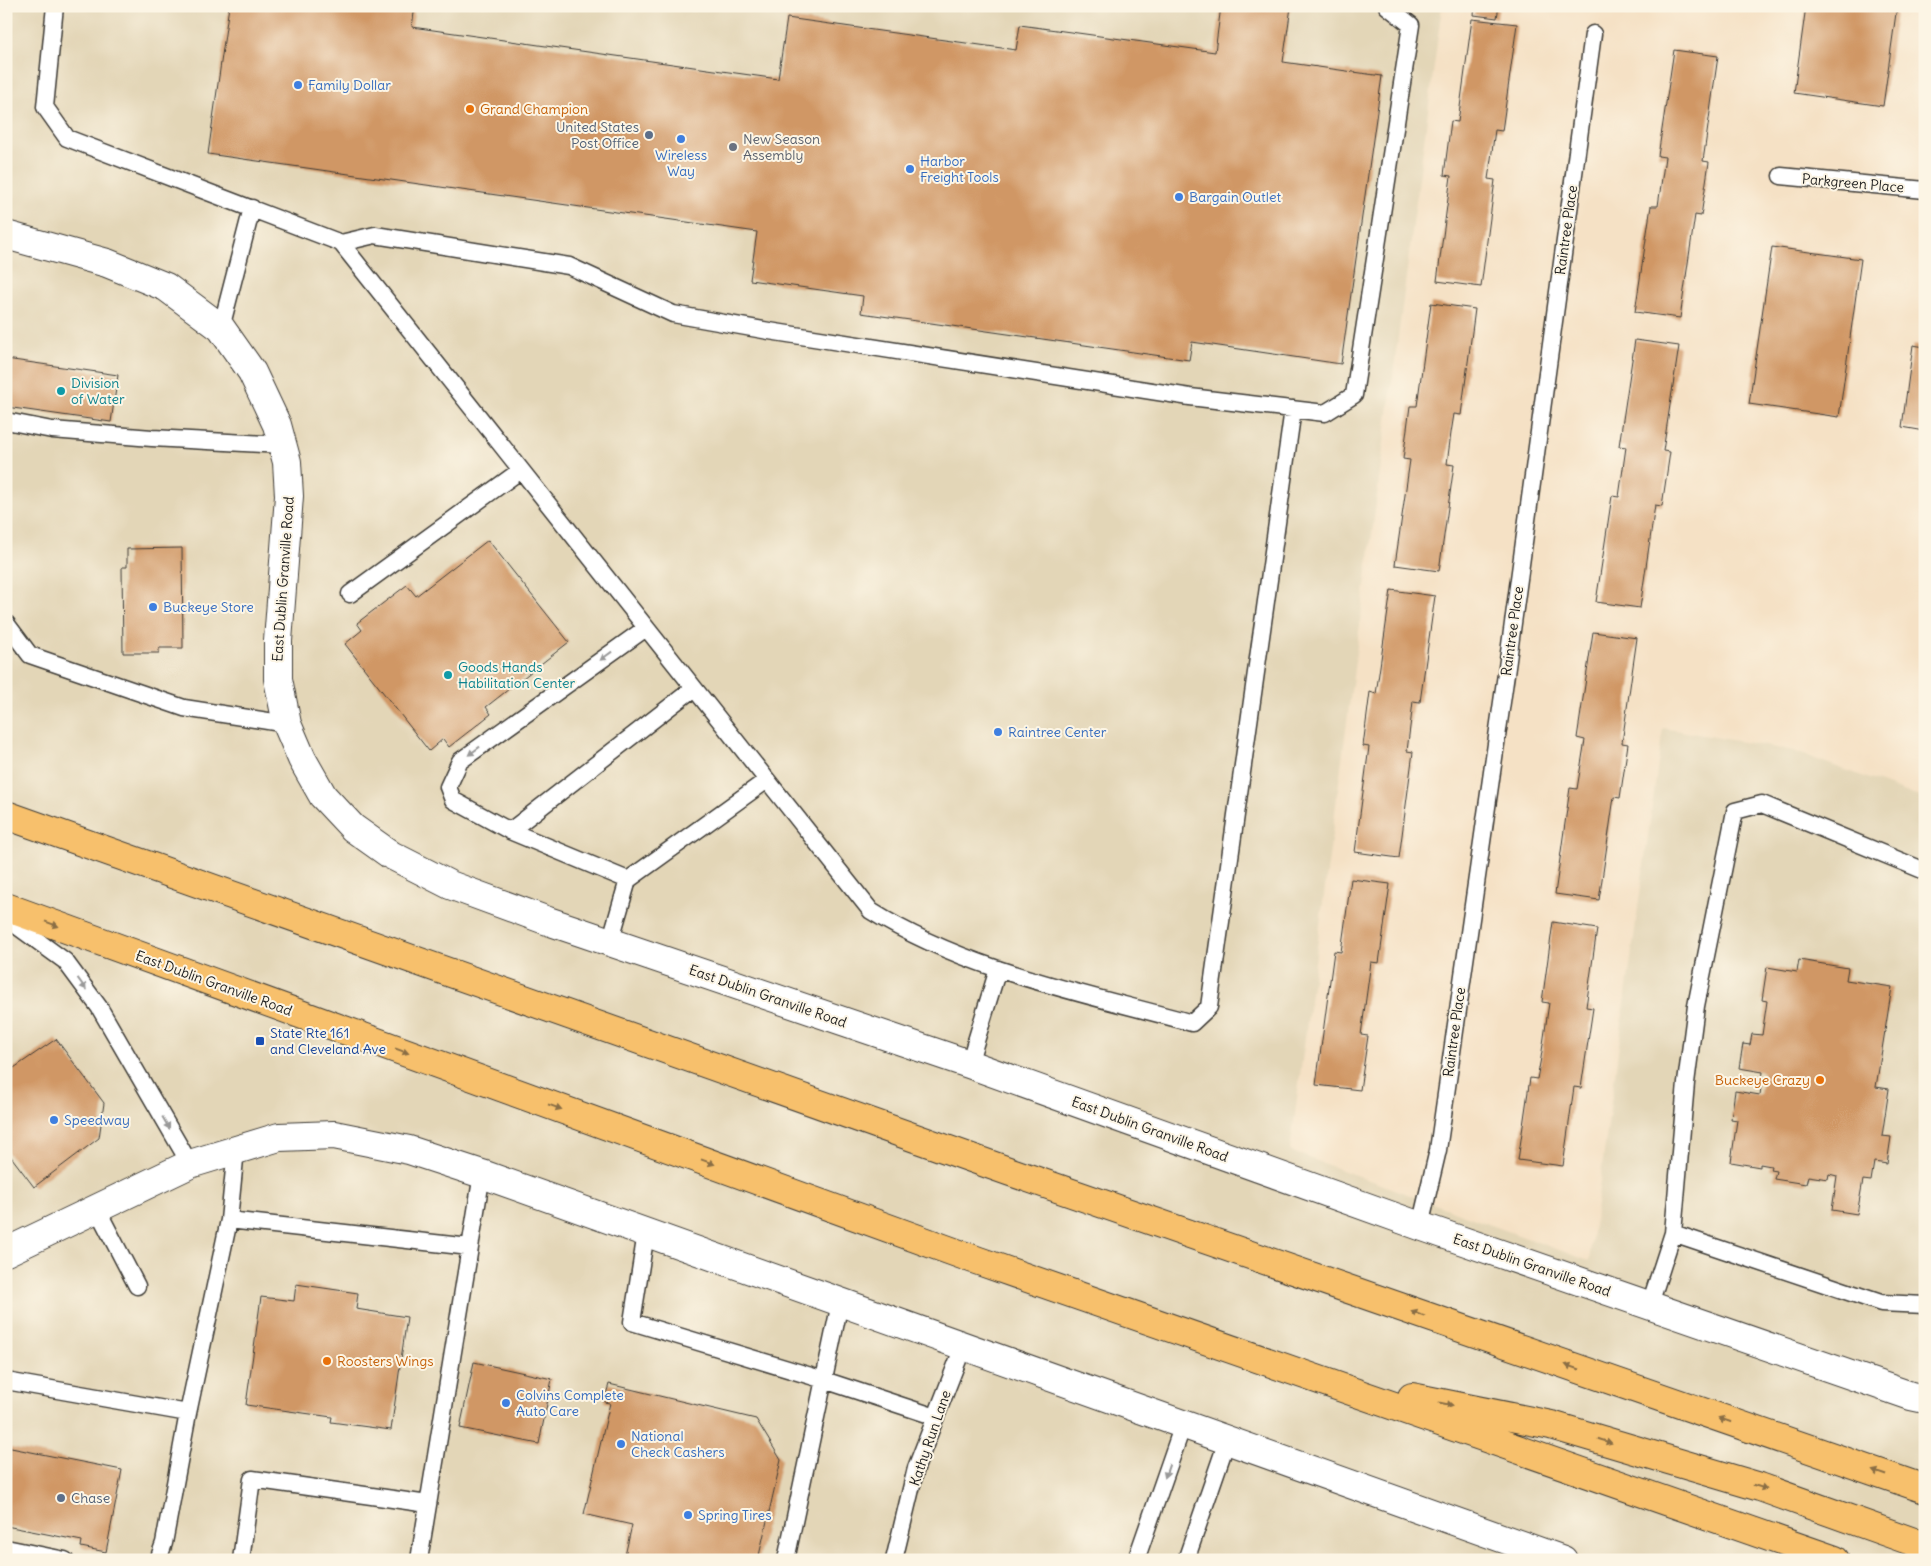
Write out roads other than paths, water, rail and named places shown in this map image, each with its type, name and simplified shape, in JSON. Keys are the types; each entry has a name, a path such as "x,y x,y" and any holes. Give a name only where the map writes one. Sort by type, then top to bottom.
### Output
{"main road":[{"path":"6,814 1008,1171 1925,1489"},
{"name":"East Dublin Granville Road","path":"6,907 976,1260 1835,1560"},
{"path":"1313,1377 1551,1425 1760,1487 1925,1546"}],"street":[{"name":"East Dublin Granville Road","path":"6,235 107,263 166,287 221,328 252,372 277,425 287,462 289,496 278,641 278,679 287,724 302,760 323,796 352,828 391,855 450,885 610,942 969,1064 1649,1306 1901,1393 1925,1399"},
{"path":"6,1252 190,1164 279,1137 334,1135 409,1150 482,1174 1563,1560"}],"lane":[{"path":"55,6 45,107 67,138 341,243 871,911 901,930 998,969 1192,1023 1209,1007 1293,409"},
{"path":"341,243 375,235 569,266 673,314 769,331 1190,397 1325,413 1354,395 1411,25 1387,6"},
{"name":"Raintree Place","path":"1420,1226 1439,1140 1508,660 1593,34"},
{"name":"Parkgreen Place","path":"1781,176 1925,190"},
{"path":"221,328 252,208"},
{"path":"6,421 52,430 152,438 283,444"},
{"path":"350,594 521,470"},
{"path":"6,623 30,655 184,708 287,724"},
{"path":"628,880 510,831 453,800 448,787 460,761 646,628"},
{"path":"510,831 694,688"},
{"path":"610,942 628,880 768,780"},
{"path":"1649,1306 1673,1233 1686,1083 1696,1006 1735,811 1762,804 1925,871"},
{"path":"6,918 65,961 99,1007 190,1164"},
{"path":"969,1064 998,969"},
{"path":"158,1560 164,1543 188,1413 229,1220 236,1149"},
{"path":"419,1560 482,1174"},
{"path":"97,1209 137,1286"},
{"path":"229,1220 470,1247"},
{"path":"646,1233 632,1322 824,1380 936,1417"},
{"path":"1673,1233 1881,1303 1925,1305"},
{"path":"786,1560 840,1303"},
{"name":"Kathy Run Lane","path":"894,1560 916,1468 963,1347"},
{"path":"6,1382 188,1413"},
{"path":"1136,1560 1184,1425"},
{"path":"1186,1560 1227,1441"},
{"path":"241,1560 252,1479 428,1504"},
{"path":"6,1548 65,1560"}],"place":[{"name":"Family Dollar","path":"298,85"},
{"name":"Grand Champion","path":"470,109"},
{"name":"United States Post Office","path":"649,135"},
{"name":"Wireless Way","path":"681,139"},
{"name":"New Season Assembly","path":"733,147"},
{"name":"Harbor Freight Tools","path":"910,169"},
{"name":"Bargain Outlet","path":"1179,197"},
{"name":"Division of Water","path":"61,391"},
{"name":"Buckeye Store","path":"153,607"},
{"name":"Goods Hands Habilitation Center","path":"448,675"},
{"name":"Raintree Center","path":"998,732"},
{"name":"State Rte 161 and Cleveland Ave","path":"260,1041"},
{"name":"Buckeye Crazy","path":"1820,1080"},
{"name":"Speedway","path":"54,1120"},
{"name":"Roosters Wings","path":"327,1361"},
{"name":"Colvins Complete Auto Care","path":"506,1403"},
{"name":"National Check Cashers","path":"621,1444"},
{"name":"Chase","path":"61,1498"},
{"name":"Spring Tires","path":"688,1515"}]}
